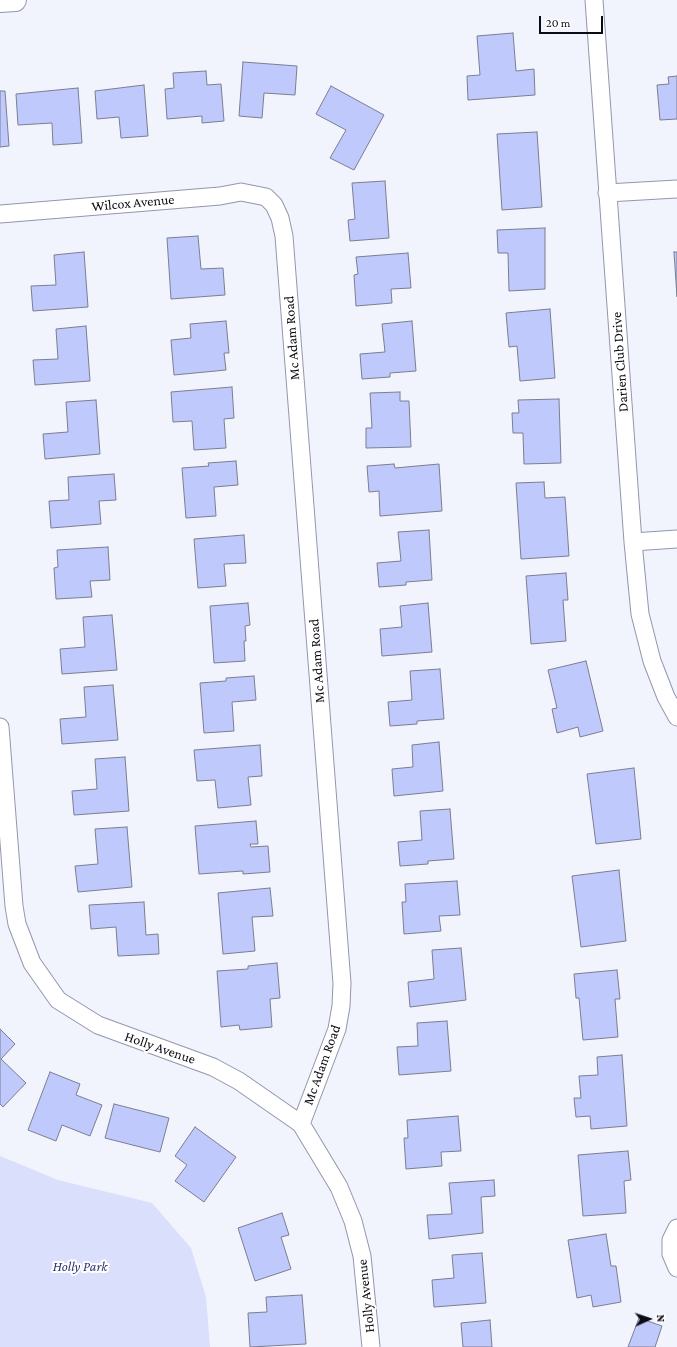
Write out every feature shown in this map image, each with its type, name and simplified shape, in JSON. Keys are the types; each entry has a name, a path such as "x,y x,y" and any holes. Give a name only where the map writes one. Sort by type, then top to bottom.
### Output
{"street":[{"path":"0,1 15,0"},
{"name":"Darien Club Drive","path":"594,0 633,542 640,614 646,642 666,697 677,717"},
{"path":"607,193 677,189"},
{"name":"Wilcox Avenue","path":"0,214 220,196 241,192 266,197"},
{"name":"Mc Adam Road","path":"266,197 274,205 280,218 284,236 342,983 341,1006 337,1029 301,1124"},
{"path":"633,542 677,539"},
{"name":"Holly Avenue","path":"0,727 17,924 32,963 58,1000 114,1032 213,1067 239,1081 301,1124 339,1187 353,1221 362,1256 371,1347"},
{"path":"677,1228 671,1240 671,1254 677,1268"}],"green space":[{"name":"Holly Park","path":"0,1156 58,1180 152,1203 191,1248 206,1297 210,1347 0,1347"}],"building":[{"path":"513,33 516,71 534,69 535,95 468,100 467,76 480,75 477,36"},
{"path":"243,62 297,66 295,95 264,93 262,118 239,116"},
{"path":"206,71 207,85 221,84 224,121 202,123 202,116 167,119 165,89 174,88 173,73"},
{"path":"677,76 677,119 660,120 657,85 669,84 668,77"},
{"path":"144,85 148,136 121,138 119,117 97,119 95,91"},
{"path":"331,86 384,115 354,170 330,158 346,130 316,114"},
{"path":"78,88 82,143 53,145 52,123 18,125 16,94"},
{"path":"0,91 5,91 9,146 0,147"},
{"path":"537,132 542,207 502,210 497,134"},
{"path":"385,181 389,238 350,241 348,220 355,219 352,183"},
{"path":"545,228 545,289 509,291 508,253 498,253 497,230"},
{"path":"198,236 201,269 223,268 225,295 171,299 167,238"},
{"path":"84,252 88,307 33,311 31,286 56,285 54,255"},
{"path":"674,252 677,252 677,297"},
{"path":"408,253 411,288 391,289 392,303 356,306 354,275 358,274 356,257"},
{"path":"550,309 555,378 520,381 517,346 509,347 506,313"},
{"path":"226,321 229,353 224,353 226,370 174,375 171,340 191,338 190,324"},
{"path":"412,321 416,371 390,373 390,377 362,379 360,354 385,352 382,324"},
{"path":"86,326 90,381 35,385 33,360 58,359 56,329"},
{"path":"232,387 234,418 224,419 226,448 194,450 192,421 173,422 171,392"},
{"path":"400,392 400,401 409,401 411,447 366,448 366,428 372,428 370,393"},
{"path":"559,399 561,463 524,464 523,433 513,433 512,413 519,413 518,400"},
{"path":"96,400 100,454 45,459 43,434 68,432 66,402"},
{"path":"236,461 238,485 214,487 216,516 186,518 182,468 209,466 208,463"},
{"path":"394,464 395,468 439,464 442,511 380,516 379,491 369,492 367,466"},
{"path":"114,474 116,500 99,501 101,524 51,528 49,501 69,500 68,477"},
{"path":"544,482 545,498 565,497 569,556 521,559 516,483"},
{"path":"429,530 432,580 406,582 406,585 379,587 377,563 401,561 398,532"},
{"path":"244,535 246,563 224,564 226,586 198,588 194,539"},
{"path":"108,547 110,580 90,581 92,597 56,599 54,568 58,567 57,550"},
{"path":"566,573 568,600 563,600 566,641 531,644 526,576"},
{"path":"248,603 250,625 245,626 245,661 214,663 210,606"},
{"path":"428,603 432,652 382,656 380,629 402,627 400,606"},
{"path":"112,615 117,670 62,674 60,649 85,647 83,617"},
{"path":"586,661 603,731 580,737 578,727 557,733 552,709 557,708 548,670"},
{"path":"440,669 444,719 417,721 417,724 390,726 388,702 412,700 410,671"},
{"path":"254,676 256,700 232,702 234,731 204,733 200,683 226,681 226,678"},
{"path":"113,685 118,740 62,744 60,719 86,717 84,687"},
{"path":"439,742 443,791 394,796 392,769 413,767 412,745"},
{"path":"260,745 262,776 248,777 251,805 218,808 215,780 197,781 194,750"},
{"path":"125,757 129,811 74,815 72,791 97,789 95,759"},
{"path":"634,768 641,839 596,844 587,774"},
{"path":"450,809 454,859 428,861 428,864 400,866 398,842 422,840 420,811"},
{"path":"256,821 258,844 250,844 251,847 268,846 270,872 243,874 243,871 199,874 195,826"},
{"path":"127,827 132,887 78,892 75,866 98,864 95,829"},
{"path":"619,870 626,941 581,947 572,876"},
{"path":"457,881 460,915 439,916 441,931 404,934 402,902 406,902 405,884"},
{"path":"270,888 273,916 252,917 255,951 223,954 218,893"},
{"path":"144,902 146,935 158,934 159,954 118,956 116,927 91,929 89,905"},
{"path":"461,948 466,1000 410,1007 408,982 434,979 432,950"},
{"path":"277,963 280,998 270,999 272,1027 240,1030 239,1025 221,1027 217,971 248,969 248,966"},
{"path":"617,970 620,999 615,999 618,1037 583,1040 579,998 576,998 574,974"},
{"path":"447,1021 451,1071 399,1075 397,1047 418,1046 417,1023"},
{"path":"0,1029 15,1044 1,1059 26,1083 3,1107 0,1104"},
{"path":"622,1055 627,1126 591,1129 590,1116 576,1117 574,1098 581,1098 579,1076 598,1075 597,1057"},
{"path":"50,1072 80,1084 76,1095 102,1105 90,1136 62,1125 56,1141 28,1130"},
{"path":"114,1104 169,1118 160,1152 105,1138"},
{"path":"458,1116 461,1151 441,1152 442,1166 406,1169 404,1138 408,1138 407,1120"},
{"path":"195,1127 236,1157 204,1202 175,1181 187,1165 175,1156"},
{"path":"628,1151 631,1180 624,1181 626,1213 583,1216 578,1155"},
{"path":"494,1180 495,1196 481,1197 483,1233 429,1239 427,1215 452,1214 449,1183"},
{"path":"282,1213 289,1235 281,1237 291,1269 255,1281 238,1228"},
{"path":"606,1234 611,1266 616,1266 621,1302 593,1307 591,1295 577,1298 568,1240"},
{"path":"482,1253 486,1303 434,1307 432,1280 454,1278 452,1255"},
{"path":"302,1295 306,1344 250,1347 248,1313 267,1312 266,1297"},
{"path":"639,1318 662,1326 655,1347 628,1347"},
{"path":"490,1320 492,1347 463,1347 461,1323"}]}
